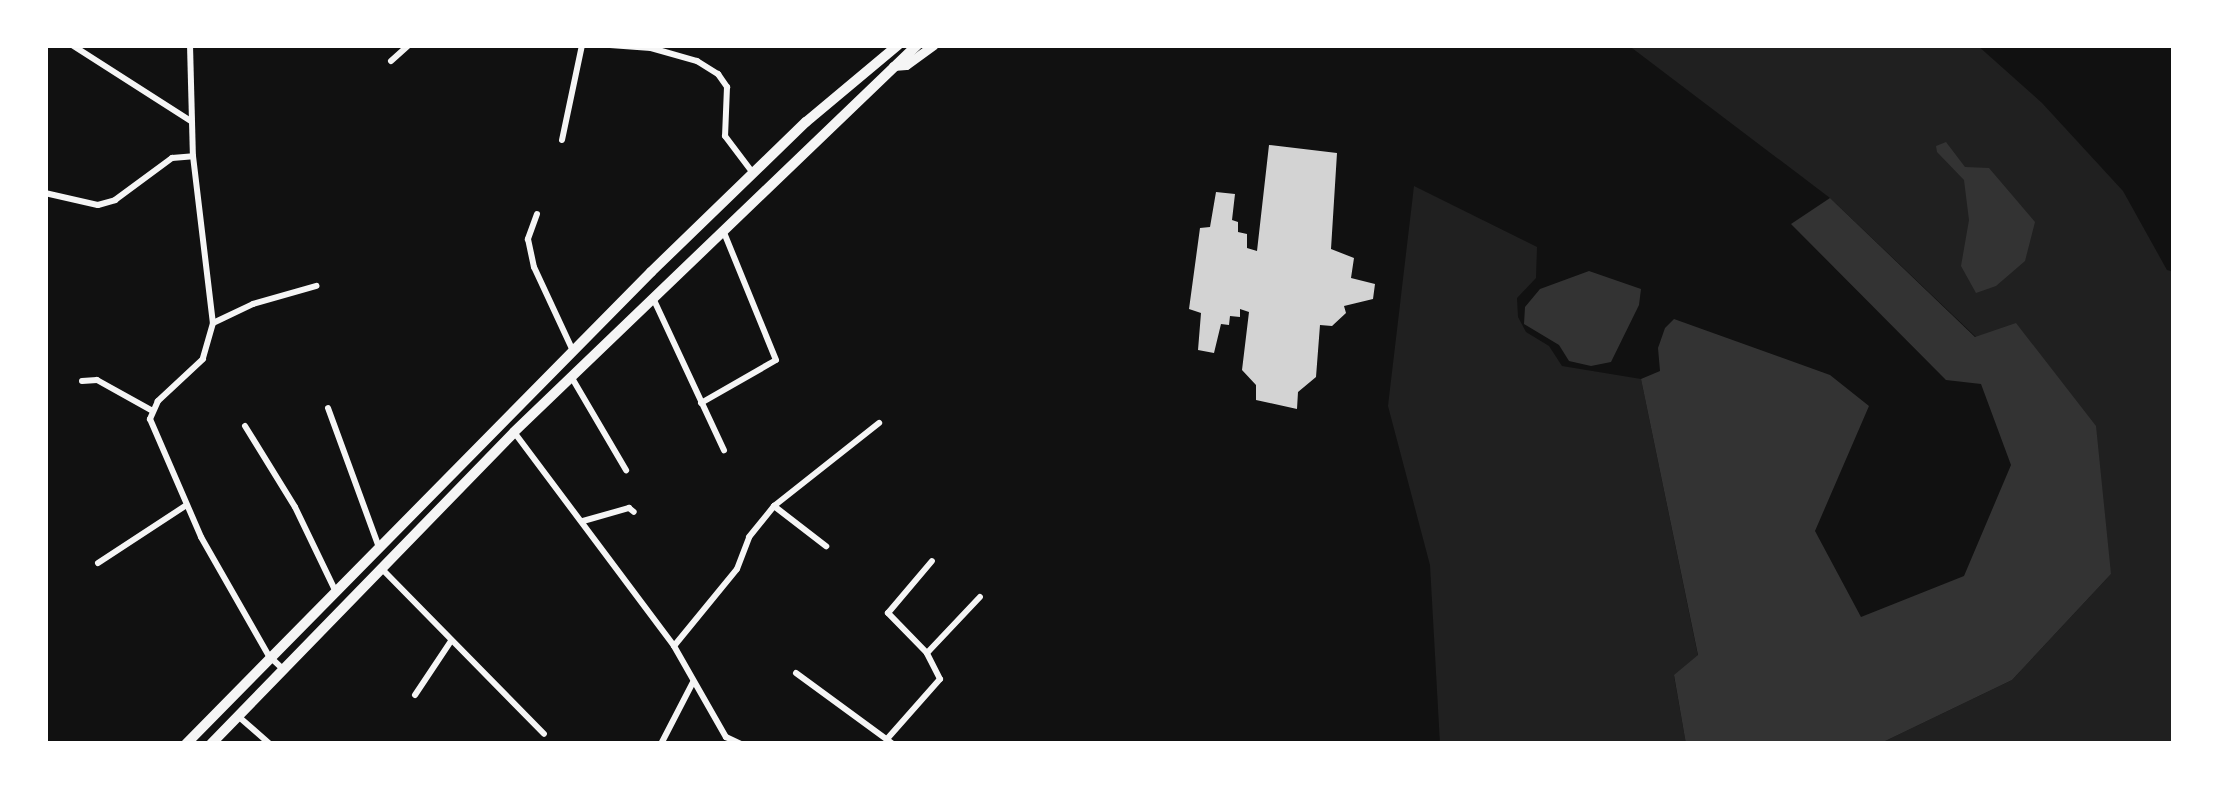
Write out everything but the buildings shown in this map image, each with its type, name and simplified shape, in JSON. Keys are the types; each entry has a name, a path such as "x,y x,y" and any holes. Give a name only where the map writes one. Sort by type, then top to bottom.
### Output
{"highway":[{"path":"186,744 378,545 752,173 891,56 917,45"},
{"path":"212,744 514,432 722,229 891,56"}],"main road":[{"path":"891,56 906,65 934,45"}],"street":[{"path":"72,45 192,122"},
{"path":"190,45 193,156 213,323 203,359 152,410 150,419 185,506 269,656 283,669"},
{"path":"391,61 409,45"},
{"path":"562,140 582,45"},
{"path":"610,45 645,47 697,61 718,74 727,88 725,136 752,173"},
{"path":"45,192 98,205 114,200 172,158 193,156"},
{"path":"537,214 528,240 534,268 574,352"},
{"path":"702,403 776,360 722,229"},
{"path":"213,323 253,304 316,286"},
{"path":"653,297 724,450"},
{"path":"572,378 626,470"},
{"path":"82,381 97,380 152,410"},
{"path":"328,408 378,545"},
{"path":"674,646 737,569 750,537 774,506 879,423"},
{"path":"245,426 296,506 335,590"},
{"path":"514,432 674,646 726,737 741,744"},
{"path":"98,563 185,506"},
{"path":"774,506 826,546"},
{"path":"584,521 629,508 634,512"},
{"path":"796,673 890,741 940,679 927,653 888,613 932,562"},
{"path":"381,568 544,734"},
{"path":"927,653 980,597"},
{"path":"415,695 451,641"},
{"path":"661,744 694,681"},
{"path":"238,716 270,744"}],"shaded area":[{"path":"1628,45 1977,45 2042,103 2123,191 2167,270 2174,272 2174,744 1879,744 2012,680 2111,574 1976,337 1830,198"},
{"path":"1946,142 1965,167 1989,168 2035,222 2025,261 1996,286 1976,293 1961,266 1969,220 1964,180 1937,152 1936,146"},
{"path":"1414,186 1537,247 1536,278 1517,298 1518,317 1526,332 1549,346 1562,366 1641,379 1698,656 1674,676 1686,744 1440,744 1430,565 1388,406"},
{"path":"1830,198 1975,337 2016,323 2096,426 2111,574 2012,680 1879,744 1686,744 1674,675 1698,655 1641,379 1660,371 1658,348 1665,328 1674,319 1830,375 1869,406 1815,531 1861,617 1964,576 2011,465 1981,384 1946,380 1791,224"},
{"path":"1589,271 1641,289 1639,305 1611,362 1591,366 1569,361 1559,345 1524,324 1525,307 1540,289"}]}
